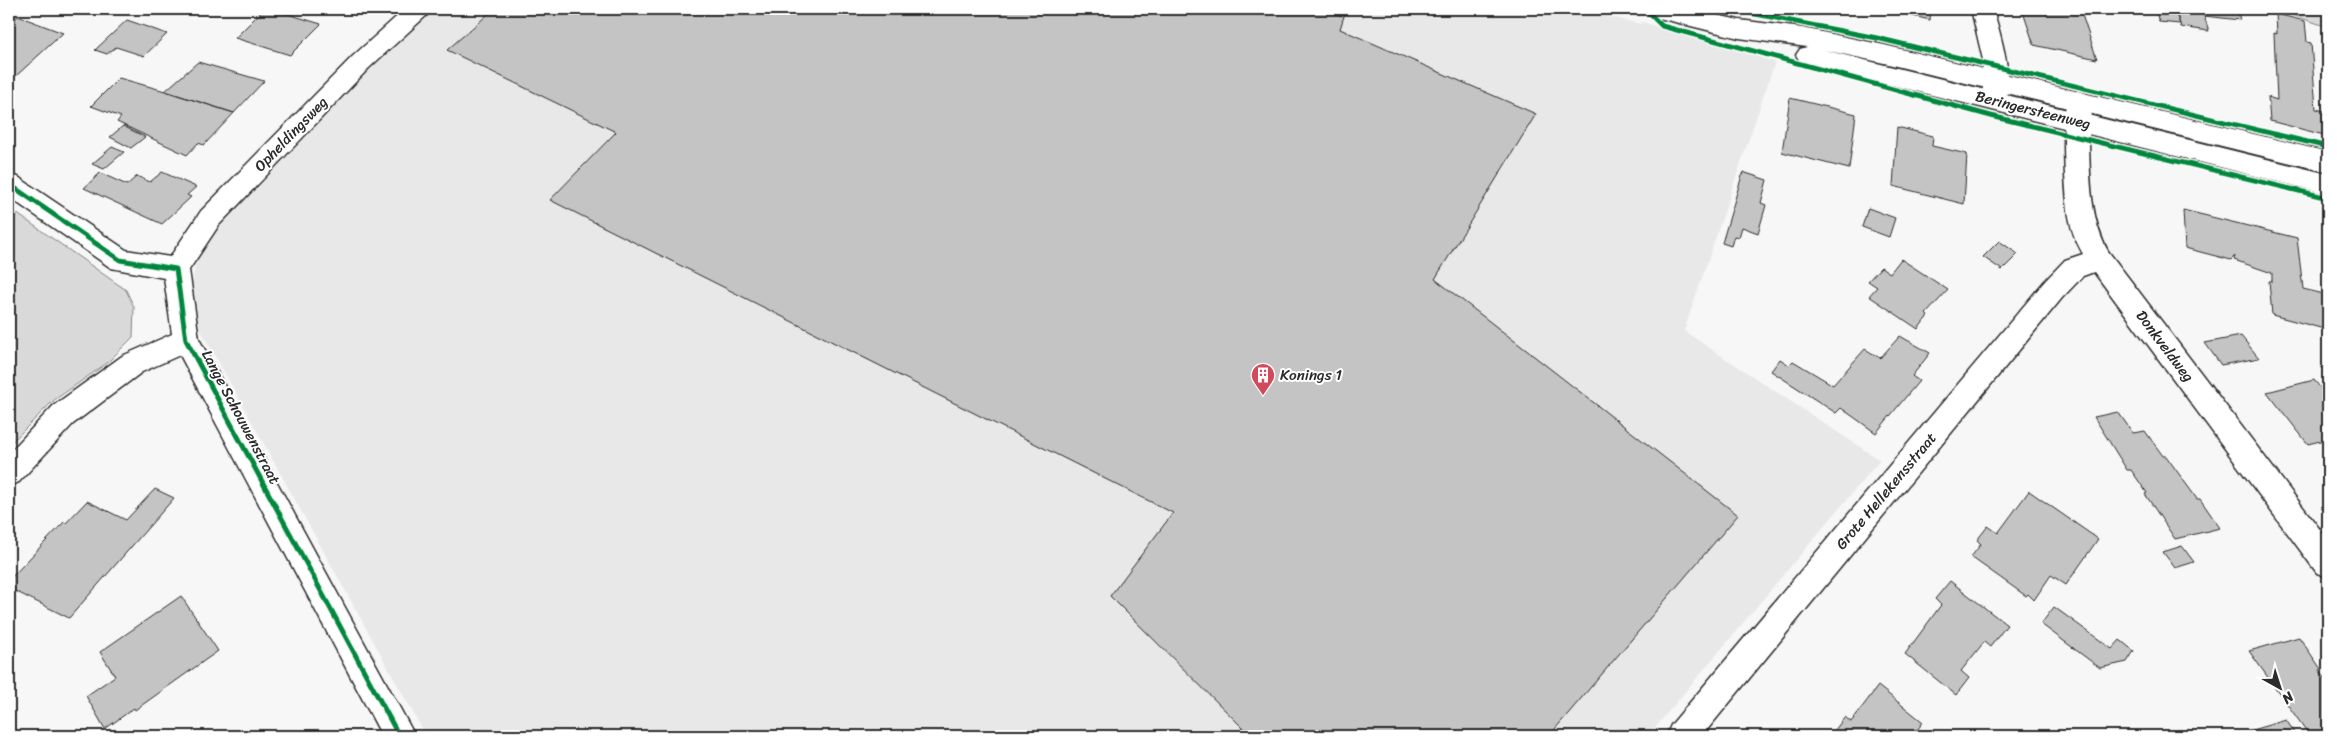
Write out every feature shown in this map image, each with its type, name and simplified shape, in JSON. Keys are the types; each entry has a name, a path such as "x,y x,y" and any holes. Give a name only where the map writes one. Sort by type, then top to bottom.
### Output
{"street":[{"name":"Opheldingsweg","path":"176,269 210,218 361,62 419,9"},
{"name":"Beringersteenweg","path":"1655,9 1739,29 1799,53 1995,90 2078,111 2328,184"},
{"path":"1982,9 1995,60 1995,90"},
{"name":"Beringersteenweg","path":"2078,111 2328,162"},
{"name":"Donkveldweg","path":"2078,111 2077,142 2082,219 2086,235 2099,258 2328,563"},
{"path":"9,184 120,260 176,269"},
{"name":"Grote Hellekensstraat","path":"1682,736 2053,290 2074,268 2099,258"},
{"name":"Lange Schouwenstraat","path":"176,269 186,340 399,736"},
{"path":"9,473 62,415 132,364 186,340"}],"shaded area":[{"path":"432,9 1573,9 1641,24 1642,22 1775,62 1684,331 1880,460 1648,736 426,736 194,318 190,292 196,263 202,249 244,195 366,67"},
{"path":"2279,9 2328,9 2328,27 2280,11"},
{"path":"9,208 126,290 134,307 133,337 107,363 53,401 9,445"}],"building":[{"path":"264,9 271,9 321,24 290,55 235,38"},
{"name":"Konings 1","path":"494,9 1316,9 1344,16 1340,29 1536,114 1435,279 1738,515 1549,736 1251,736 1110,596 1173,513 550,200 616,132 447,50"},
{"path":"1883,9 1931,9 1930,20"},
{"path":"2022,9 2080,9 2097,59 2034,45"},
{"path":"2155,9 2174,9 2180,24 2159,22"},
{"path":"2184,9 2237,9 2240,20 2204,16 2209,31 2181,27 2176,12 2185,13"},
{"path":"2276,14 2305,21 2307,42 2311,43 2316,109 2328,112 2328,136 2270,121 2268,97 2277,100 2274,33 2277,34"},
{"path":"18,16 63,33 16,76 9,73 9,24"},
{"path":"127,20 167,34 144,56 116,47 107,54 95,50"},
{"path":"198,62 264,81 234,113 165,91"},
{"path":"119,78 234,113 204,145 198,143 187,155 117,122 121,117 91,106"},
{"path":"1790,98 1856,114 1849,169 1782,152"},
{"path":"123,126 145,137 131,148 110,137"},
{"path":"1897,127 1933,136 1932,146 1967,154 1964,204 1893,186"},
{"path":"112,147 124,152 104,169 92,164"},
{"path":"162,172 196,187 187,195 191,197 162,224 84,188 100,173 127,185 137,176 150,182"},
{"path":"1743,172 1767,180 1761,203 1766,205 1758,233 1742,227 1739,237 1734,236 1731,246 1722,243"},
{"path":"1868,208 1895,218 1889,237 1862,227"},
{"path":"2183,210 2297,238 2303,289 2328,295 2328,330 2272,315 2269,281 2272,281 2272,273 2234,260 2235,256 2231,260 2185,248"},
{"path":"1999,241 2018,254 2002,270 1983,257"},
{"path":"1901,259 1948,290 1926,314 1928,316 1918,329 1869,296 1877,287 1868,281 1881,267 1890,273"},
{"path":"1900,336 1930,353 1912,376 1919,381 1876,433 1841,408 1836,413 1771,371 1780,359 1789,365 1793,361 1833,385 1865,349 1880,358"},
{"path":"2241,336 2259,358 2221,365 2205,343"},
{"path":"2314,380 2328,397 2328,439 2308,444 2267,392"},
{"path":"2118,412 2133,433 2145,431 2197,499 2200,499 2220,528 2175,539 2145,494 2147,493 2131,470 2127,470 2094,417"},
{"path":"155,489 174,498 69,618 9,588 9,580 64,522 66,523 87,501 126,520"},
{"path":"2029,491 2098,539 2066,585 2051,575 2034,600 2028,594 2026,596 1971,557 1981,544 1977,540 1988,526 1998,533"},
{"path":"2182,546 2194,562 2175,568 2163,552"},
{"path":"1950,581 2007,625 1990,647 1984,642 1961,671 1969,678 1956,695 1905,654 1941,605 1935,599"},
{"path":"181,596 218,651 105,729 86,696 115,676 100,652"},
{"path":"2054,607 2112,649 2120,640 2134,651 2127,662 2100,668 2041,624"},
{"path":"2299,637 2328,682 2328,736 2310,736 2249,651"},
{"path":"1878,686 1923,722 1913,736 1831,735 1845,717 1851,722"},
{"path":"2286,720 2297,736 2256,736 2252,730"}],"cycle path":[{"path":"1645,9 1662,26 1944,104 2328,198"},
{"path":"1730,9 1877,38 2328,147"},
{"path":"9,184 120,260 176,269 186,340 399,736"}],"place":[{"name":"Konings 1","path":"1263,396"}]}
